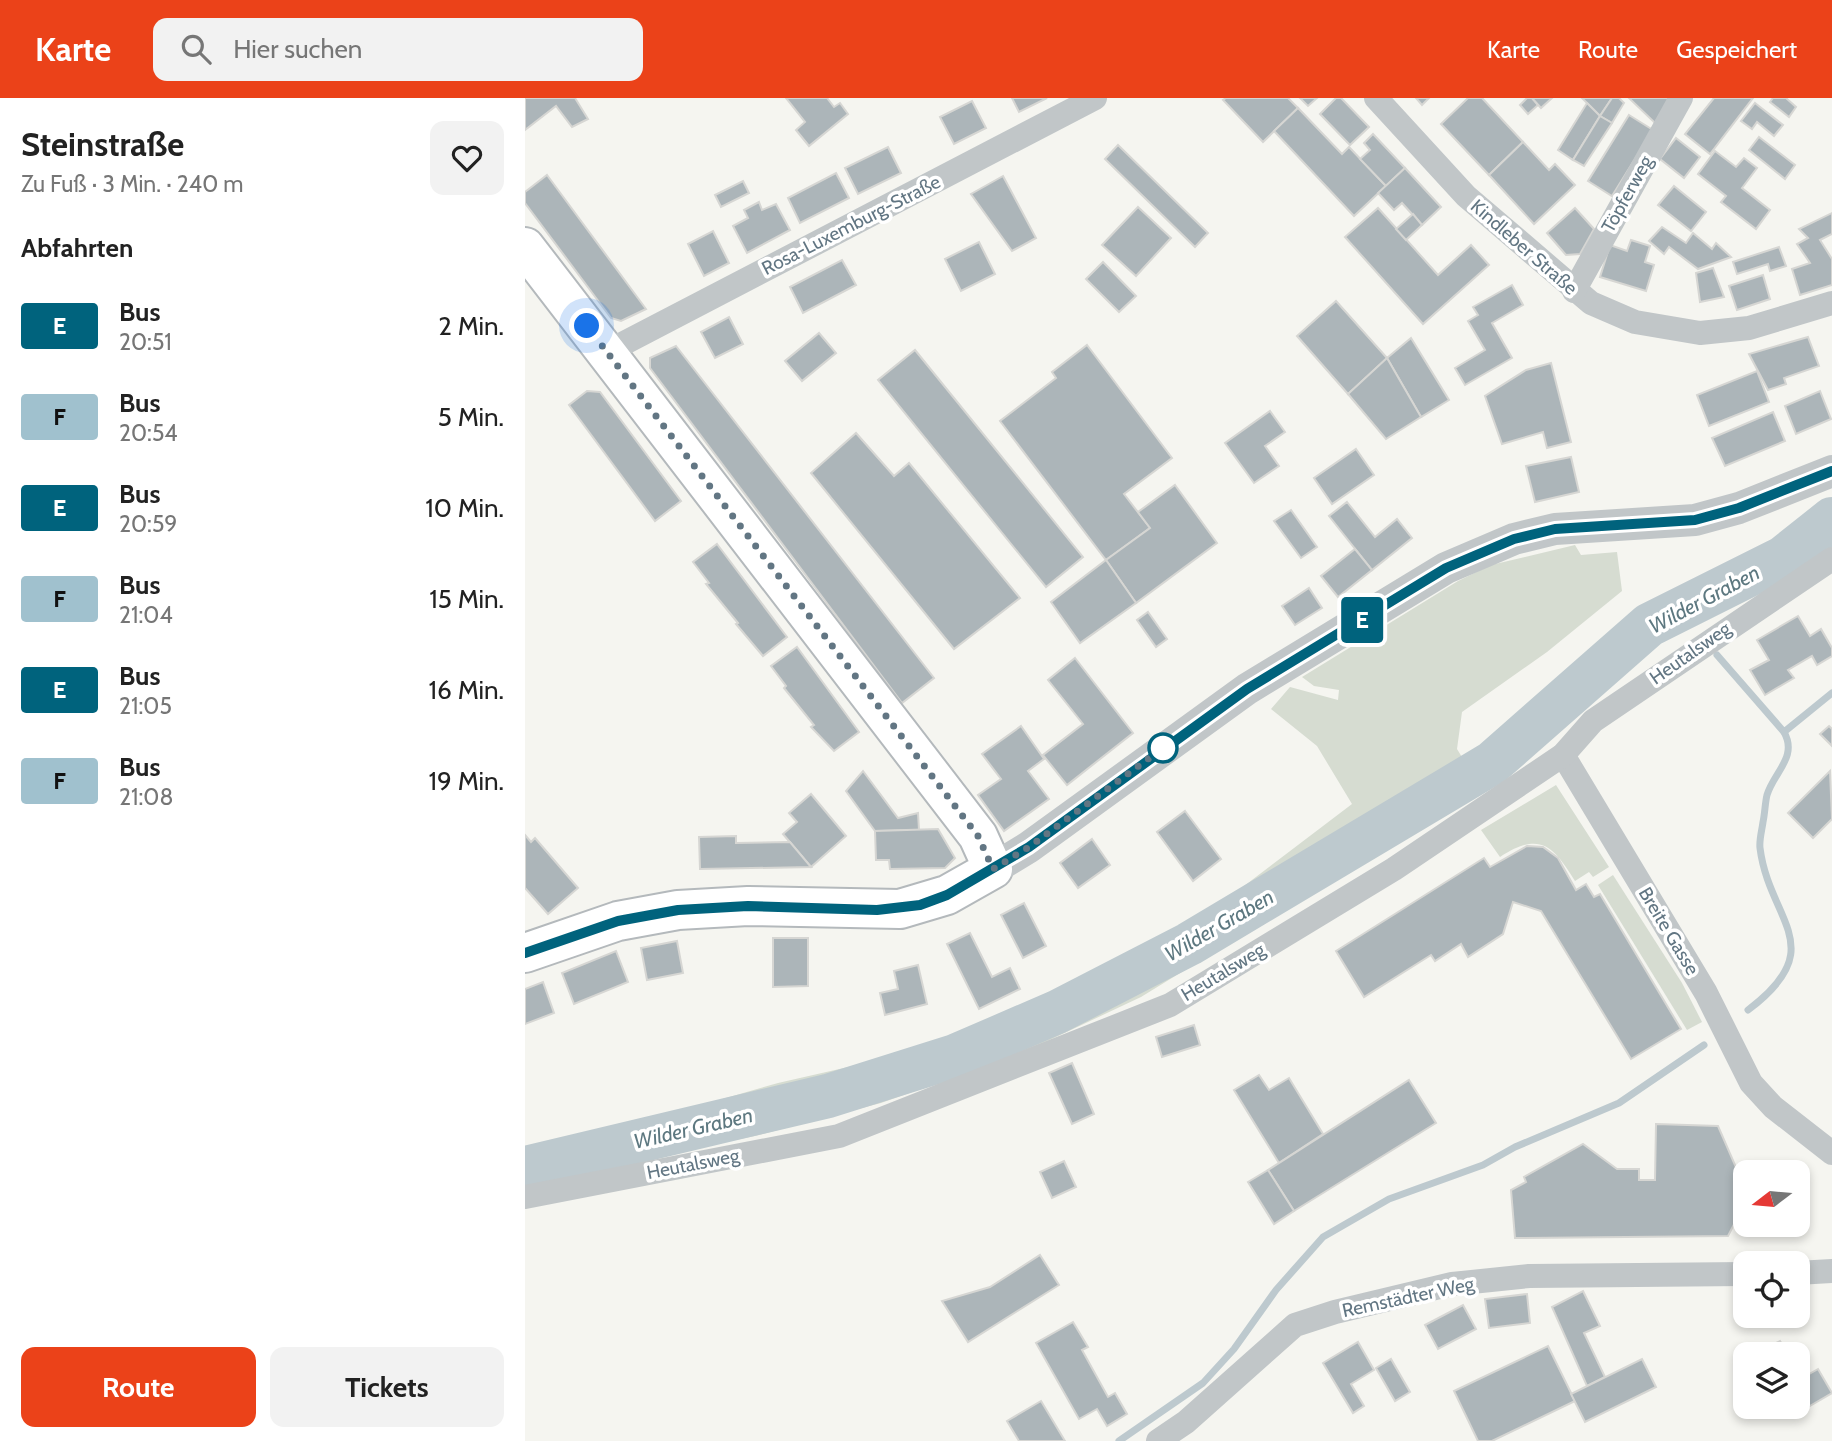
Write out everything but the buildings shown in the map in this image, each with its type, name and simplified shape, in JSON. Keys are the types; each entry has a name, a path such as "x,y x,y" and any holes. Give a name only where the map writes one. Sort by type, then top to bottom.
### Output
{"main road":[{"path":"525,247 978,836 993,869 947,895 899,909 748,906 678,910 618,921 525,953"}],"street":[{"name":"Rosa-Luxemburg-Straße","path":"607,352 1095,98"},
{"name":"Kindleber Straße","path":"1375,98 1466,196 1591,303 1635,321 1700,332 1749,328 1832,303"},
{"name":"Töpferweg","path":"1574,291 1681,98"},
{"path":"993,869 1029,847 1247,689 1446,568 1514,539 1555,529 1695,520 1739,508 1832,471"},
{"name":"Heutalsweg","path":"525,1197 839,1136 1170,1004 1394,869 1563,755 1593,721 1832,559"},
{"name":"Breite Gasse","path":"1563,755 1706,993 1751,1083 1773,1107 1832,1153"},
{"path":"1810,1272 1832,1271"},
{"name":"Remstädter Weg","path":"1158,1441 1186,1422 1295,1325 1335,1312 1452,1284 1529,1276 1733,1274"}],"shaded area":[{"path":"1575,545 1581,555 1617,552 1622,591 1547,652 1462,712 1457,749 1481,788 1141,997 1022,1053 881,1103 755,1136 525,1183 525,1156 778,1083 949,1044 1044,1003 1177,937 1352,804 1317,746 1271,709 1290,687 1338,700 1339,690 1314,686 1302,677 1458,581 1491,565"},
{"path":"1556,785 1609,867 1593,877 1589,872 1575,881 1560,858 1544,846 1536,844 1514,849 1500,857 1481,830"},
{"path":"1613,875 1682,983 1702,1022 1687,1030 1598,885"}],"waterway":[{"name":"Wilder Graben","path":"525,1168 828,1096 955,1056 1057,1012 1189,944 1492,763 1649,625 1783,558 1832,519"},
{"path":"1717,655 1784,732 1832,693"},
{"path":"1748,1010 1773,988 1787,968 1791,950 1789,933 1766,873 1760,845 1767,795 1787,757 1788,741 1784,732"},
{"path":"1119,1441 1203,1383 1234,1349 1276,1290 1323,1237 1389,1199 1483,1165 1515,1147 1619,1103 1704,1045"}],"bus line":[{"name":"E","path":"525,953 576,933 618,921 678,910 748,906 877,910 920,905 970,884 1029,847 1247,689 1446,568 1514,539 1555,529 1621,527 1695,520 1739,508 1832,471"}],"route":[{"path":"587,326 978,836 993,869 1029,847 1163,748"}]}
